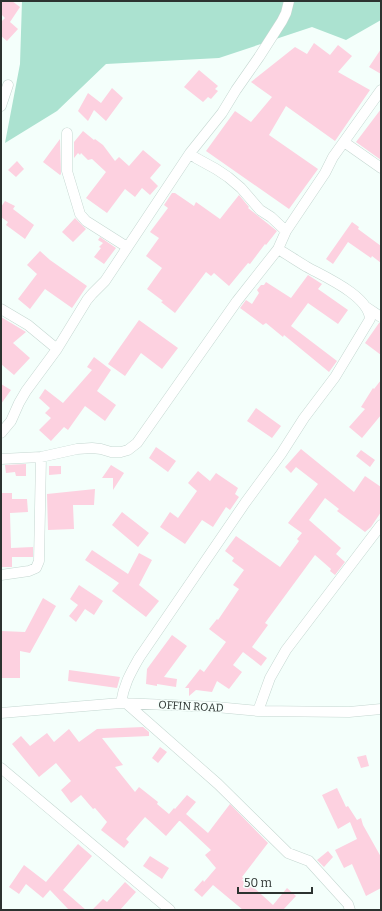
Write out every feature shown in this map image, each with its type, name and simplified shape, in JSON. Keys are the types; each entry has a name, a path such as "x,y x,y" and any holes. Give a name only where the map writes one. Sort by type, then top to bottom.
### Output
{"street":[{"path":"1,433 11,421 26,391 57,349 87,300 105,282 190,153 222,114 286,13 289,1"},
{"path":"1,106 8,85"},
{"path":"1,459 41,457 77,449 92,448 111,452 121,452 128,450 137,443 237,301 278,248 286,231 325,173 333,156 381,90"},
{"path":"67,133 67,171 80,214 86,221 127,247"},
{"path":"344,142 381,168"},
{"path":"190,153 228,177 260,210 271,217 286,231"},
{"path":"278,248 309,268 342,285 366,307 381,317"},
{"path":"350,910 348,904 309,861 288,853 218,784 124,703 123,690 126,679 139,658 241,509 281,454 304,418 335,377 370,319 370,314 366,307"},
{"path":"1,309 28,325 57,349"},
{"path":"1,575 29,571 36,568 39,562 41,457"},
{"path":"258,711 270,678 286,650 381,525"},
{"name":"OFFIN ROAD","path":"1,713 124,703 216,707 258,711 349,712 381,709"},
{"path":"1,768 170,910"}],"green space":[{"path":"22,1 381,1 381,20 346,40 312,27 219,58 106,64 57,111 5,143 20,64"}],"building":[{"path":"1,1 12,1 20,7 10,22 18,29 7,41 1,36 1,22 5,18 1,14"},
{"path":"314,43 330,55 338,45 352,56 338,72 370,90 335,141 286,106 269,135 318,169 289,209 206,151 235,111 251,122 272,97 251,82 295,47 307,54"},
{"path":"381,49 381,74 369,67"},
{"path":"199,70 218,86 215,89 218,91 211,99 208,97 203,102 184,87"},
{"path":"112,88 123,98 106,121 94,110 88,121 78,111 88,93 101,103"},
{"path":"381,109 381,160 356,142"},
{"path":"83,131 103,145 115,161 119,157 129,166 143,150 161,165 150,178 158,186 150,195 142,188 135,197 125,189 107,213 86,198 106,172 92,159 88,160 81,153 80,155 78,153 74,158 74,142"},
{"path":"60,139 61,174 60,175 43,162"},
{"path":"17,161 24,169 16,177 8,170"},
{"path":"172,193 175,193 194,206 196,202 220,219 239,195 249,207 248,208 277,231 250,264 248,263 229,286 214,273 211,276 206,272 175,313 161,302 163,301 147,289 162,268 146,256 159,238 150,232 168,208 164,205"},
{"path":"5,201 15,206 13,209 34,225 25,239 6,225 8,222 1,217 1,207"},
{"path":"75,218 86,229 73,242 62,232"},
{"path":"352,222 359,227 358,229 381,246 381,263 348,242 333,264 326,259"},
{"path":"100,237 116,248 104,264 94,257 101,248 99,247 103,243 98,240"},
{"path":"40,251 50,260 87,286 72,308 45,289 30,309 18,299 37,274 27,265"},
{"path":"308,275 322,284 318,289 348,310 338,324 308,303 291,326 337,361 329,372 284,335 283,337 266,323 263,325 240,308 246,300 252,304 259,293 257,290 266,282 291,298"},
{"path":"1,317 26,332 13,343 30,358 14,375 1,364"},
{"path":"139,320 178,348 162,369 141,353 125,376 108,364"},
{"path":"379,323 381,323 381,355 365,343"},
{"path":"94,357 111,370 97,391 116,405 105,421 85,406 68,430 64,427 51,441 39,430 51,418 45,413 50,408 39,398 45,389 63,403 92,370 87,367"},
{"path":"381,380 381,415 362,438 349,427 365,409 361,407 373,388 374,389"},
{"path":"1,384 11,390 1,404"},
{"path":"256,408 281,426 272,438 247,421"},
{"path":"156,447 176,461 168,472 149,458"},
{"path":"301,449 354,492 365,476 381,487 381,512 371,527 365,532 337,511 339,509 325,498 309,520 341,548 336,554 345,562 335,575 330,571 331,569 315,555 265,623 268,625 252,647 267,658 261,666 243,652 233,665 242,672 229,689 217,681 212,692 196,690 189,696 189,688 185,688 200,669 204,672 226,642 209,629 217,619 218,620 239,589 233,585 244,570 232,561 234,558 225,551 236,536 280,567 299,541 297,539 302,533 288,523 318,484 296,467 291,473 285,467"},
{"path":"361,450 375,460 370,467 356,456"},
{"path":"26,464 26,476 16,476 15,472 6,473 5,465"},
{"path":"111,465 124,473 113,490 113,478 102,478"},
{"path":"49,466 61,466 61,474 49,475"},
{"path":"198,471 210,481 216,473 238,488 235,494 239,497 230,510 226,507 213,527 202,520 185,544 160,527 170,512 178,518 197,491 188,483"},
{"path":"95,489 94,505 73,505 74,529 48,530 47,494"},
{"path":"1,493 12,493 12,499 27,499 28,512 10,513 11,548 33,547 33,557 12,557 12,567 1,567"},
{"path":"122,512 149,533 138,547 112,525"},
{"path":"92,550 128,574 139,553 152,560 139,585 159,601 146,617 112,591 119,583 85,560"},
{"path":"79,585 103,601 94,615 85,609 76,622 69,616 78,605 70,599"},
{"path":"43,598 56,606 30,653 20,651 20,678 1,678 1,631 25,632"},
{"path":"172,635 187,646 164,677 177,679 176,687 146,684 147,669"},
{"path":"69,670 120,677 117,688 68,681"},
{"path":"143,727 149,732 149,736 102,738 123,765 115,767 135,792 139,787 158,802 157,804 169,814 187,795 196,802 186,814 208,833 230,804 268,843 242,877 273,905 287,888 296,896 283,910 243,910 213,885 202,897 194,890 203,880 204,882 216,868 205,855 211,850 180,821 166,836 145,817 126,839 129,842 124,848 101,830 107,822 81,795 71,803 61,790 71,781 56,763 39,777 12,744 21,736 30,746 47,733 54,742 69,729 79,742 97,729"},
{"path":"160,747 167,752 158,763 152,758"},
{"path":"366,755 369,766 361,768 357,757"},
{"path":"337,788 346,807 348,806 357,820 361,818 363,825 381,857 381,888 366,896 352,864 344,868 335,850 357,839 350,822 338,829 322,795"},
{"path":"78,844 92,856 63,890 86,910 69,910 50,890 43,898 26,884 19,894 9,887 24,865 46,882"},
{"path":"328,851 333,857 324,867 317,860"},
{"path":"150,856 169,868 162,879 143,866"},
{"path":"125,882 136,892 120,910 92,910 103,899 107,902"}]}
